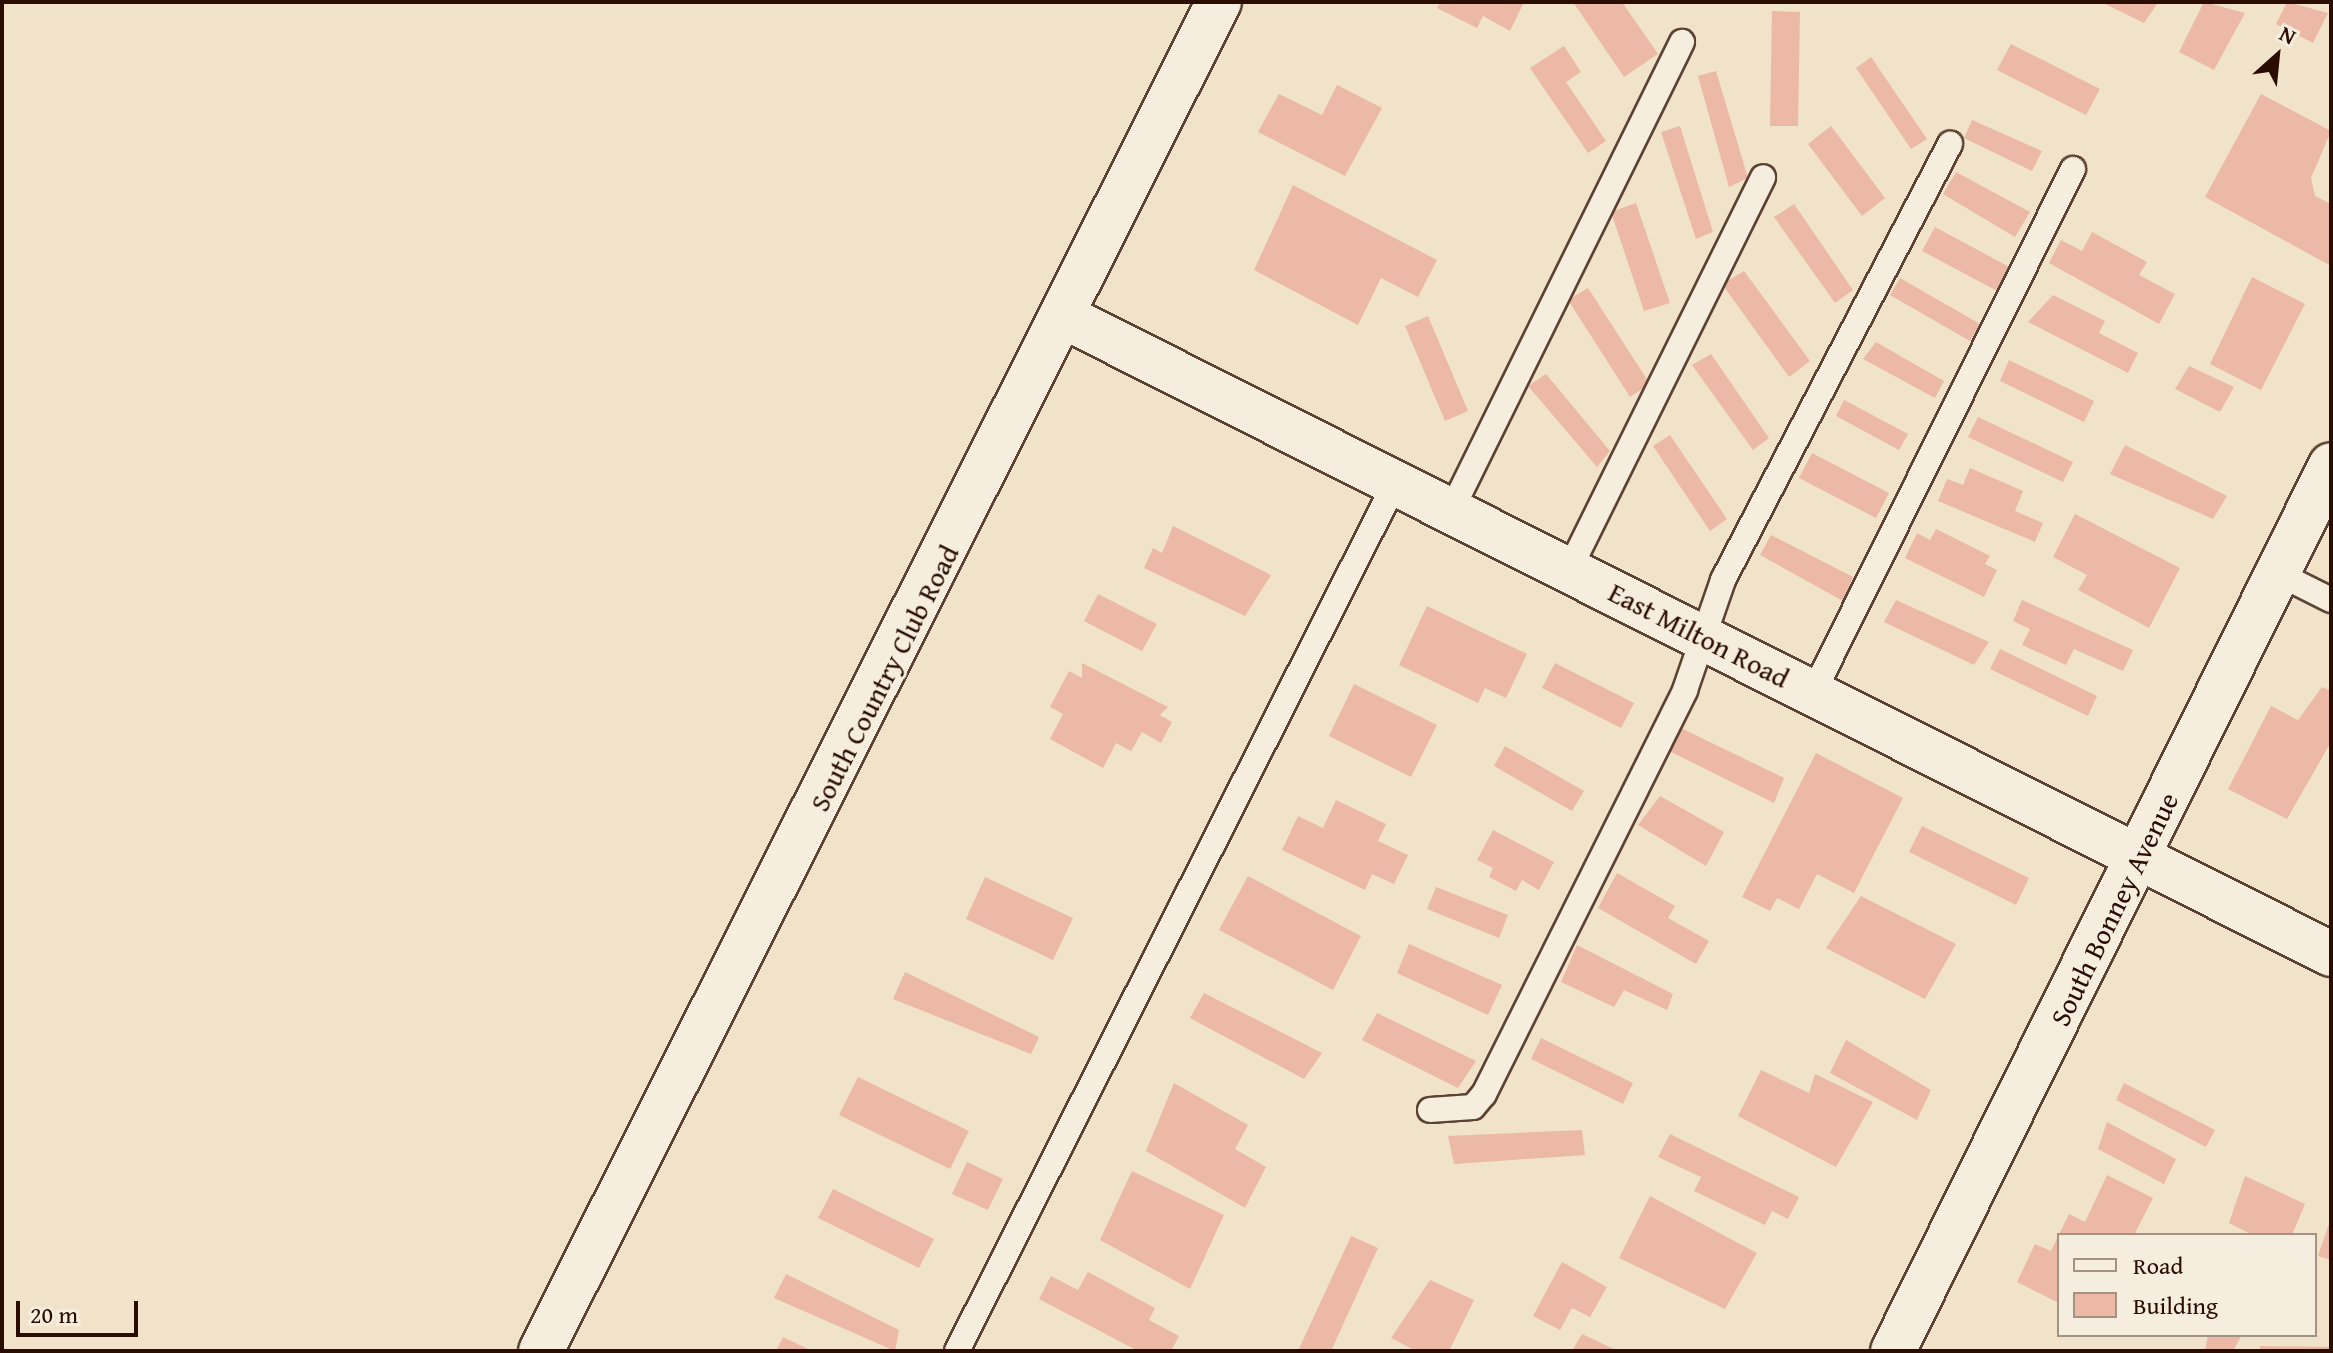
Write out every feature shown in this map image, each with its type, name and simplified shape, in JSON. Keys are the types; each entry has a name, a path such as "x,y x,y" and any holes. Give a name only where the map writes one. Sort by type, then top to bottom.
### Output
{"street":[{"name":"South Country Club Road","path":"541,1351 1067,318 1219,2"},
{"name":"East Milton Road","path":"1067,318 2331,954"},
{"name":"South Bonney Avenue","path":"1893,1351 2140,857 2331,465"}],"lane":[{"path":"1451,511 1682,42"},
{"path":"1430,1110 1473,1107 1484,1094 1706,639 1723,580 1950,144"},
{"path":"1813,693 2073,169"},
{"path":"1569,570 1763,177"},
{"path":"957,1351 1395,483"},
{"path":"2277,573 2331,600"}],"building":[{"path":"1440,2 1524,2 1510,31 1483,16 1477,28 1437,8"},
{"path":"1573,2 1622,2 1658,54 1624,77"},
{"path":"2101,2 2154,2 2157,4 2144,23"},
{"path":"2204,2 2245,13 2214,70 2179,52"},
{"path":"2287,2 2328,13 2313,43 2276,24"},
{"path":"1772,11 1800,12 1798,126 1770,126"},
{"path":"2011,44 2100,89 2086,115 1997,70"},
{"path":"1564,46 1581,72 1566,82 1606,141 1588,153 1530,68"},
{"path":"1871,57 1927,139 1911,149 1856,68"},
{"path":"1716,71 1748,178 1729,187 1698,76"},
{"path":"1337,85 1382,108 1345,176 1258,132 1279,94 1322,115"},
{"path":"2261,94 2331,131 2311,178 2315,196 2331,204 2331,266 2205,197"},
{"path":"1972,120 2042,151 2032,171 1964,138"},
{"path":"1680,126 1713,232 1696,239 1661,132"},
{"path":"1831,126 1885,198 1862,216 1808,144"},
{"path":"1956,172 2030,212 2015,237 1943,194"},
{"path":"1293,185 1437,260 1418,297 1381,278 1358,325 1254,270"},
{"path":"1636,203 1670,303 1644,311 1611,212"},
{"path":"1794,204 1853,290 1835,303 1774,217"},
{"path":"1935,227 2015,270 2001,293 1922,251"},
{"path":"2092,232 2147,262 2139,275 2175,294 2159,324 2049,263 2061,240 2082,251"},
{"path":"1744,271 1810,361 1789,377 1722,284"},
{"path":"2252,277 2305,304 2261,390 2210,364"},
{"path":"1900,278 1980,324 1970,341 1890,295"},
{"path":"1588,288 1650,384 1630,397 1568,300"},
{"path":"2053,295 2105,321 2099,333 2138,353 2128,373 2028,322"},
{"path":"1428,316 1468,411 1445,421 1405,326"},
{"path":"1876,342 1944,381 1935,398 1863,359"},
{"path":"1711,354 1769,438 1753,450 1692,365"},
{"path":"2009,360 2094,401 2084,422 2000,381"},
{"path":"2189,366 2234,387 2220,412 2175,389"},
{"path":"1546,374 1610,451 1597,467 1528,386"},
{"path":"1844,400 1908,434 1899,450 1836,416"},
{"path":"1978,417 2073,462 2063,482 1968,437"},
{"path":"1670,435 1727,519 1710,531 1653,446"},
{"path":"2125,445 2227,496 2213,519 2110,474"},
{"path":"1812,453 1889,493 1876,518 1799,478"},
{"path":"1970,468 2023,491 2015,511 2043,523 2035,542 1938,501 1947,479 1963,485"},
{"path":"2075,514 2180,568 2149,628 2078,590 2087,575 2053,557"},
{"path":"1173,526 1271,575 1245,616 1144,568 1153,548 1162,553"},
{"path":"1936,529 1990,556 1985,564 1997,570 1984,597 1905,558 1917,533 1930,540"},
{"path":"1771,535 1853,577 1843,601 1760,555"},
{"path":"1098,594 1157,624 1142,651 1084,621"},
{"path":"1896,600 1989,642 1974,665 1884,622"},
{"path":"2022,600 2133,650 2123,671 2074,649 2066,665 2022,645 2030,629 2013,621"},
{"path":"1427,606 1527,654 1506,698 1485,688 1478,703 1399,665"},
{"path":"2000,649 2097,696 2088,716 1990,669"},
{"path":"1082,663 1168,707 1160,715 1172,722 1161,743 1142,732 1131,751 1116,743 1103,768 1050,739 1063,714 1050,707 1069,671 1082,678"},
{"path":"1555,663 1634,703 1621,728 1542,688"},
{"path":"1354,684 1437,725 1411,777 1329,736"},
{"path":"2322,687 2331,691 2331,742 2287,819 2228,789 2271,706 2298,720"},
{"path":"1681,728 1784,778 1774,803 1669,751"},
{"path":"1505,746 1584,791 1572,811 1494,766"},
{"path":"1816,753 1903,798 1854,893 1817,874 1799,909 1777,898 1770,911 1742,897"},
{"path":"1660,796 1724,832 1706,866 1638,825"},
{"path":"1336,800 1386,824 1378,841 1408,855 1394,884 1372,874 1365,890 1282,850 1298,816 1323,828"},
{"path":"1922,826 2029,878 2016,905 1909,852"},
{"path":"1493,830 1554,862 1539,890 1522,880 1516,891 1489,877 1493,868 1477,860"},
{"path":"1617,873 1675,906 1668,918 1709,941 1696,964 1598,908"},
{"path":"1248,876 1361,936 1333,990 1219,930"},
{"path":"985,877 1073,918 1053,960 966,919"},
{"path":"1436,887 1508,915 1499,938 1427,909"},
{"path":"1861,896 1956,944 1925,999 1826,948"},
{"path":"1409,944 1502,985 1488,1015 1397,973"},
{"path":"1577,945 1673,994 1667,1010 1624,990 1614,1007 1561,982"},
{"path":"905,972 1039,1037 1031,1054 893,999"},
{"path":"1204,993 1322,1053 1304,1079 1190,1018"},
{"path":"1377,1013 1476,1061 1458,1088 1362,1040"},
{"path":"1541,1038 1633,1083 1623,1104 1531,1059"},
{"path":"1846,1040 1931,1090 1917,1120 1830,1073"},
{"path":"1761,1070 1809,1093 1815,1074 1873,1102 1836,1167 1738,1116"},
{"path":"858,1077 969,1131 950,1169 839,1115"},
{"path":"1174,1083 1248,1125 1235,1149 1266,1167 1245,1208 1146,1151"},
{"path":"2124,1083 2215,1130 2206,1147 2116,1100"},
{"path":"2107,1122 2176,1159 2164,1184 2098,1149"},
{"path":"1582,1130 1585,1155 1454,1164 1448,1136"},
{"path":"1670,1134 1799,1197 1788,1219 1772,1211 1765,1225 1694,1191 1701,1177 1658,1157"},
{"path":"967,1162 1003,1179 988,1210 952,1194"},
{"path":"1132,1171 1224,1215 1190,1289 1100,1240"},
{"path":"2107,1175 2153,1198 2135,1233 2060,1233 2069,1214 2085,1222"},
{"path":"2245,1176 2305,1204 2293,1233 2249,1233 2229,1223"},
{"path":"833,1189 934,1239 919,1268 818,1218"},
{"path":"1650,1196 1757,1253 1725,1309 1619,1258"},
{"path":"2331,1218 2331,1260 2318,1256"},
{"path":"1351,1236 1378,1248 1331,1351 1298,1351"},
{"path":"2057,1239 2057,1302 2017,1282 2035,1244 2051,1251"},
{"path":"1562,1262 1607,1287 1590,1317 1572,1308 1560,1330 1533,1316"},
{"path":"1088,1272 1155,1308 1149,1320 1179,1336 1171,1351 1138,1351 1039,1299 1051,1276 1078,1290"},
{"path":"786,1274 899,1330 895,1351 774,1298"},
{"path":"1430,1280 1474,1300 1449,1351 1416,1351 1391,1338"},
{"path":"1582,1334 1618,1351 1572,1351"},
{"path":"783,1337 812,1351 776,1351"},
{"path":"2208,1337 2241,1337 2233,1351 2205,1351"},
{"path":"2260,1346 2331,1347 2331,1351 2260,1351"}]}
